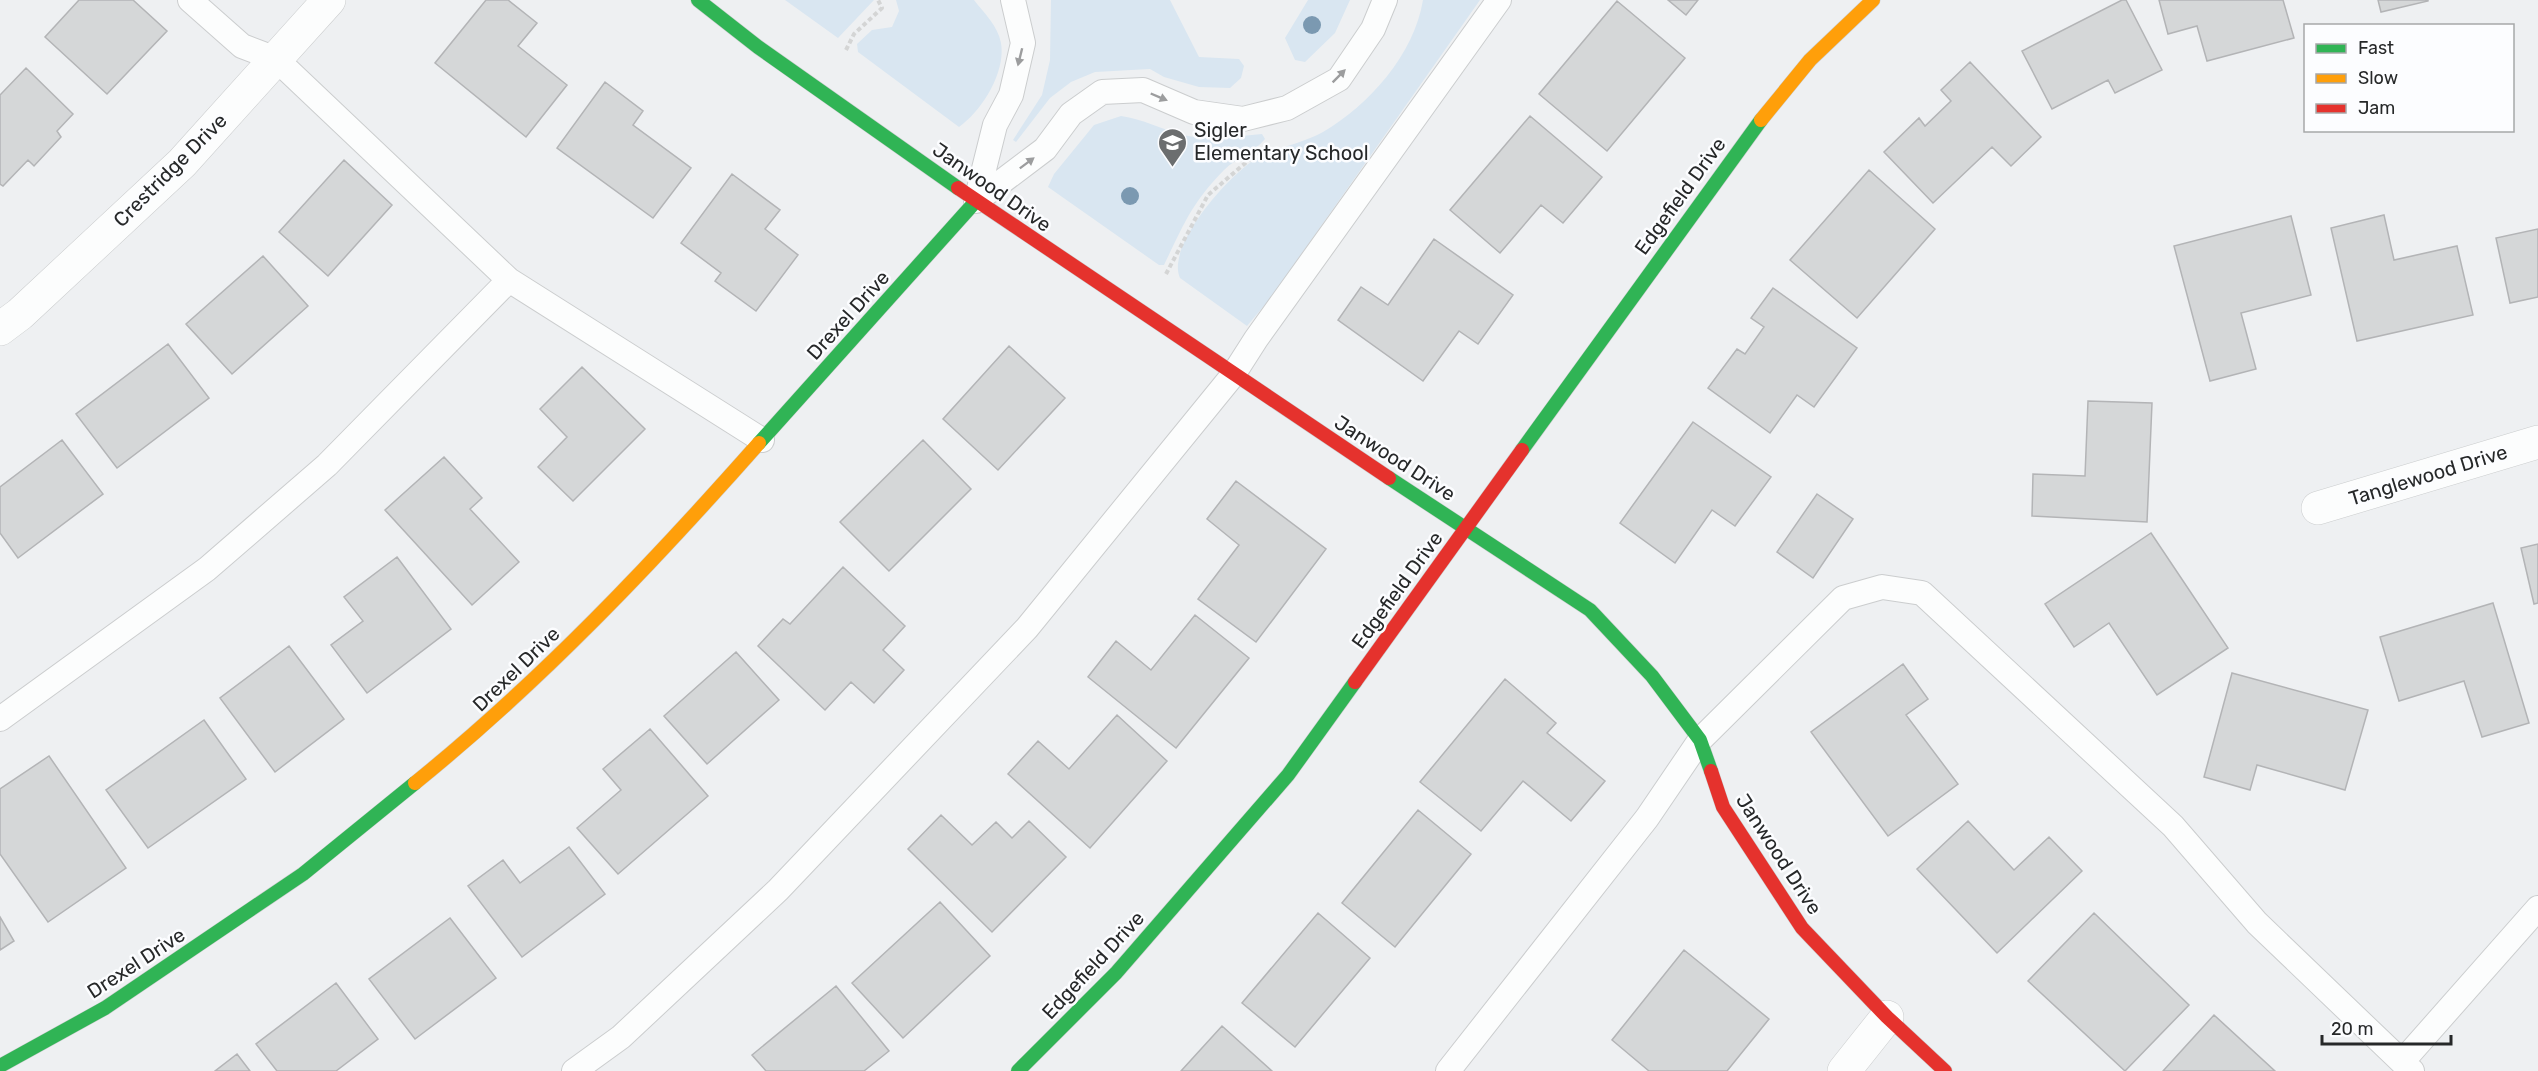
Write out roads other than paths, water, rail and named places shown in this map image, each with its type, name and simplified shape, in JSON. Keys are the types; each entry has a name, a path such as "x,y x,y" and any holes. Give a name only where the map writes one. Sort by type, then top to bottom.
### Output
{"street":[{"name":"Crestridge Drive","path":"0,329 20,315 182,163 329,0"},
{"name":"Janwood Drive","path":"698,0 758,48 976,201 1233,375 1590,610 1652,676 1700,740 1723,807 1802,928 1887,1017 1945,1071"},
{"name":"Edgefield Drive","path":"1018,1071 1116,973 1288,775 1743,142 1810,60 1873,0"},
{"name":"Drexel Drive","path":"0,1066 105,1008 303,874 484,727 657,558 976,201"},
{"name":"Tanglewood Drive","path":"2318,508 2538,442"},
{"path":"1844,1071 1887,1017"}],"lane":[{"path":"190,0 242,46 276,59 509,280 762,440"},
{"path":"976,201 995,125 1011,95 1023,43 1013,0"},
{"path":"976,201 1045,149 1071,114 1102,92 1143,90 1194,112 1243,119 1287,108 1339,79 1373,29 1385,0"},
{"path":"574,1071 621,1037 778,890 1027,628 1233,375 1256,339 1498,0"},
{"path":"0,719 216,561 327,465 509,280"},
{"path":"1448,1071 1647,818 1700,740 1843,598 1882,587 1922,593 2173,826 2256,923 2407,1066 2538,908"}],"place":[{"name":"Sigler Elementary School","path":"1173,168"}]}
